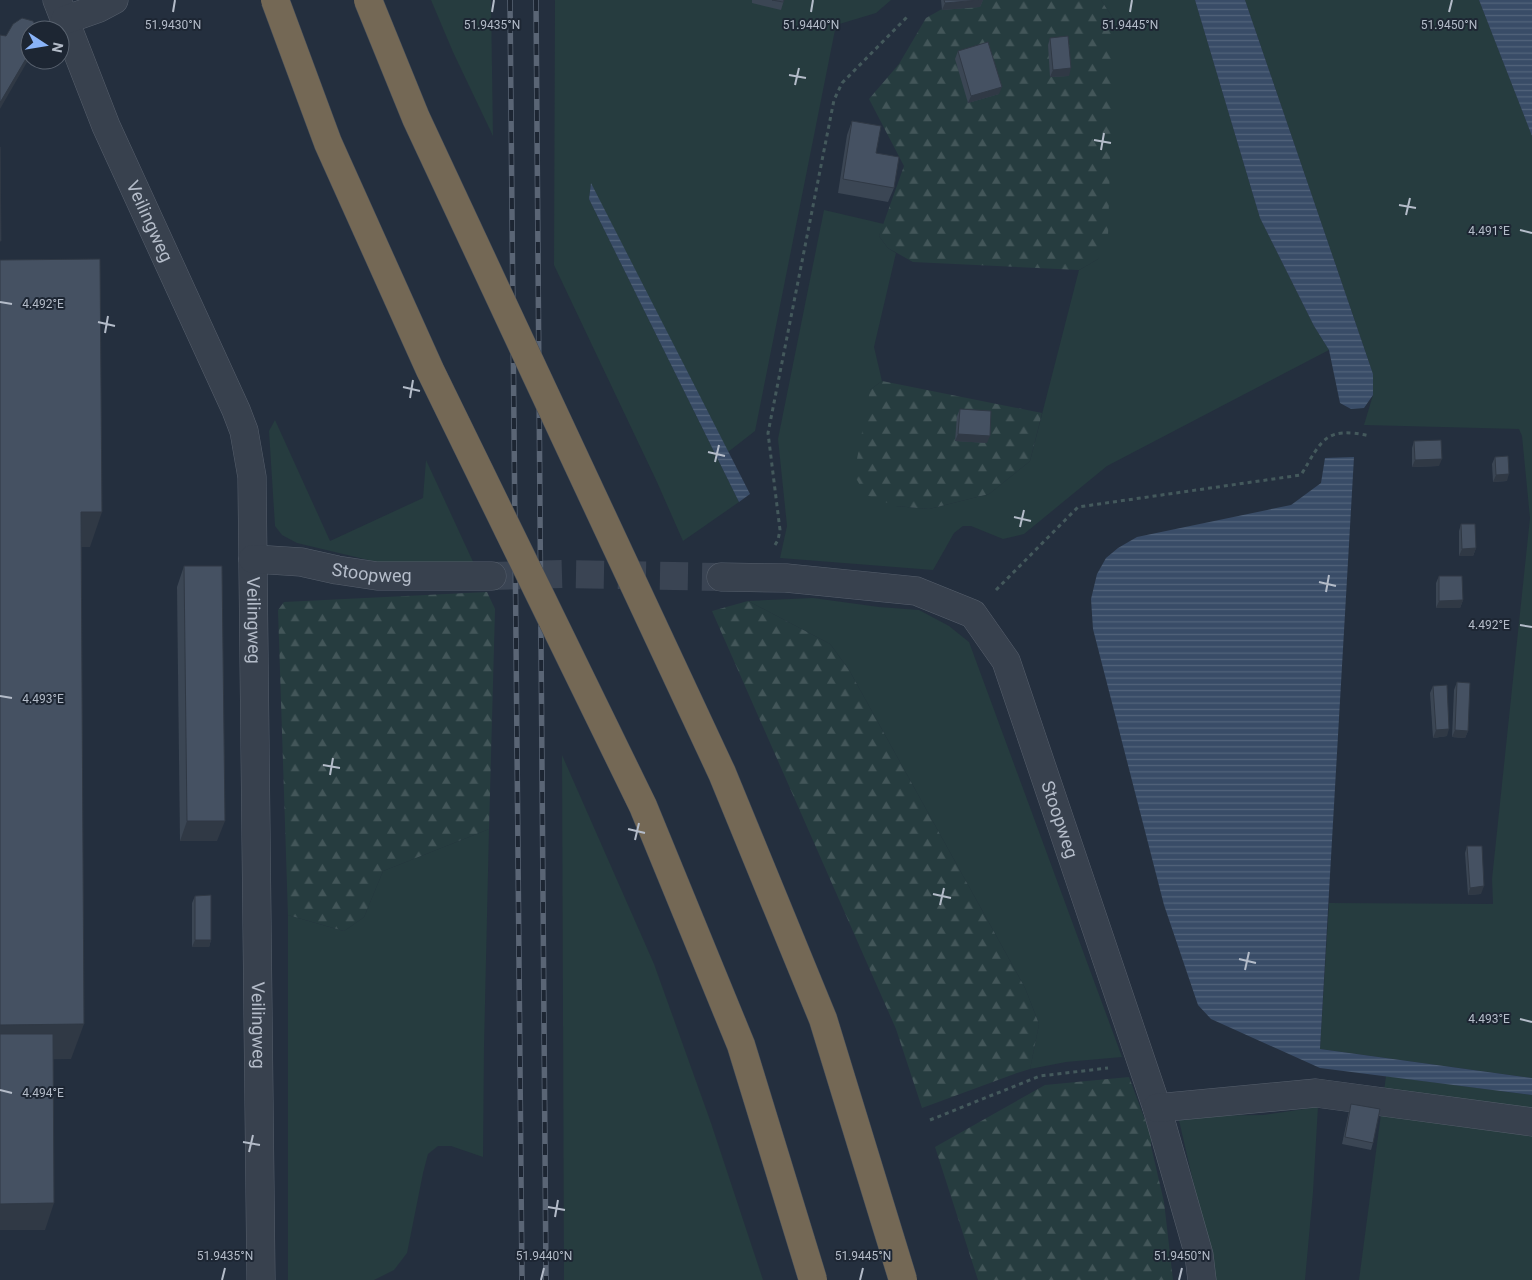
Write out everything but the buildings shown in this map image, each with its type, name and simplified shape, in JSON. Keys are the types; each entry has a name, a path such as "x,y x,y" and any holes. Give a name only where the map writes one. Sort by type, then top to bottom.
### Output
{"highway":[{"path":"275,0 328,143 430,370 647,815 741,1045 813,1280"},
{"path":"368,0 416,118 722,773 823,1019 903,1280"}],"street":[{"path":"61,10 100,8 114,0"},
{"name":"Veilingweg","path":"61,10 106,126 236,410 244,431 252,477 261,1280"},
{"name":"Stoopweg","path":"253,559 301,562 352,573 377,576 492,576"},
{"path":"721,577 786,578 916,590 973,614"},
{"name":"Stoopweg","path":"973,614 1006,661 1157,1108 1199,1255 1202,1280"},
{"path":"1157,1108 1316,1093 1532,1122"}],"path":[{"path":"756,578 778,540 780,530 768,433 834,100 842,83 908,16"},
{"path":"973,614 1078,507 1301,475 1320,444 1335,433 1353,432 1370,436"},
{"path":"930,1120 1040,1076 1142,1064"}],"green space":[{"path":"431,0 491,0 493,136 453,52"},
{"path":"555,0 891,0 876,13 836,25 755,431 728,452 591,184 589,199 739,502 683,541 554,265"},
{"path":"958,0 1101,0 1114,20 1108,237 1098,259 1079,270 913,262 888,248 879,236 904,166 869,99 899,64 926,18"},
{"path":"1101,0 1195,0 1260,218 1314,326 1329,350 1107,466 1024,534 1003,539 971,526 963,526 954,533 933,570 780,558 787,526 778,439 824,210 884,224 879,236 888,248 896,253 874,347 882,381 870,390 896,506 929,509 989,494 1030,461 1079,270 1098,259 1114,20"},
{"path":"1245,0 1479,0 1532,136 1532,1078 1320,1049 1329,903 1493,904 1492,879 1530,518 1522,436 1519,429 1364,425 1373,395 1373,374"},
{"path":"882,381 1042,413 1030,461 989,494 929,509 896,506 866,495 854,475 870,390"},
{"path":"275,420 330,541 423,498 426,460 475,566 385,564 297,543 282,535 275,526 269,431"},
{"path":"487,592 495,609 489,829 383,871 364,917 344,931 288,915 278,610 284,602"},
{"path":"813,598 879,607 919,610 949,626 969,642 1122,1057 1066,1062 1030,1069 1039,1024 1025,988 849,670 830,644 748,601"},
{"path":"748,601 830,644 849,670 1025,988 1039,1024 1030,1069 922,1108 896,1029 712,611"},
{"path":"562,755 654,964 711,1123 763,1280 564,1280"},
{"path":"489,829 483,1157 451,1146 438,1146 428,1154 407,1253 394,1270 374,1280 288,1280 288,915 344,931 364,917 383,871"},
{"path":"1386,1076 1532,1095 1532,1280 1359,1280"},
{"path":"1129,1077 1151,1136 1151,1146 1164,1202 1173,1280 978,1280 935,1147 1045,1085"},
{"path":"1318,1107 1305,1280 1212,1280 1210,1255 1178,1116 1263,1115"}],"water":[{"path":"1195,0 1245,0 1373,374 1373,395 1364,408 1351,409 1340,403 1329,350 1314,326 1260,218"},
{"path":"1479,0 1532,0 1532,136"},
{"path":"591,183 750,494 739,502 589,199"},
{"path":"1354,457 1320,1049 1532,1078 1532,1095 1320,1068 1211,1019 1198,1005 1164,905 1093,629 1091,599 1097,574 1106,558 1118,548 1137,537 1291,505 1321,483 1325,458"}],"tunnel":[{"path":"492,576 563,574 721,577"}],"railway":[{"path":"510,0 522,1280"},
{"path":"536,0 546,1280"}]}
